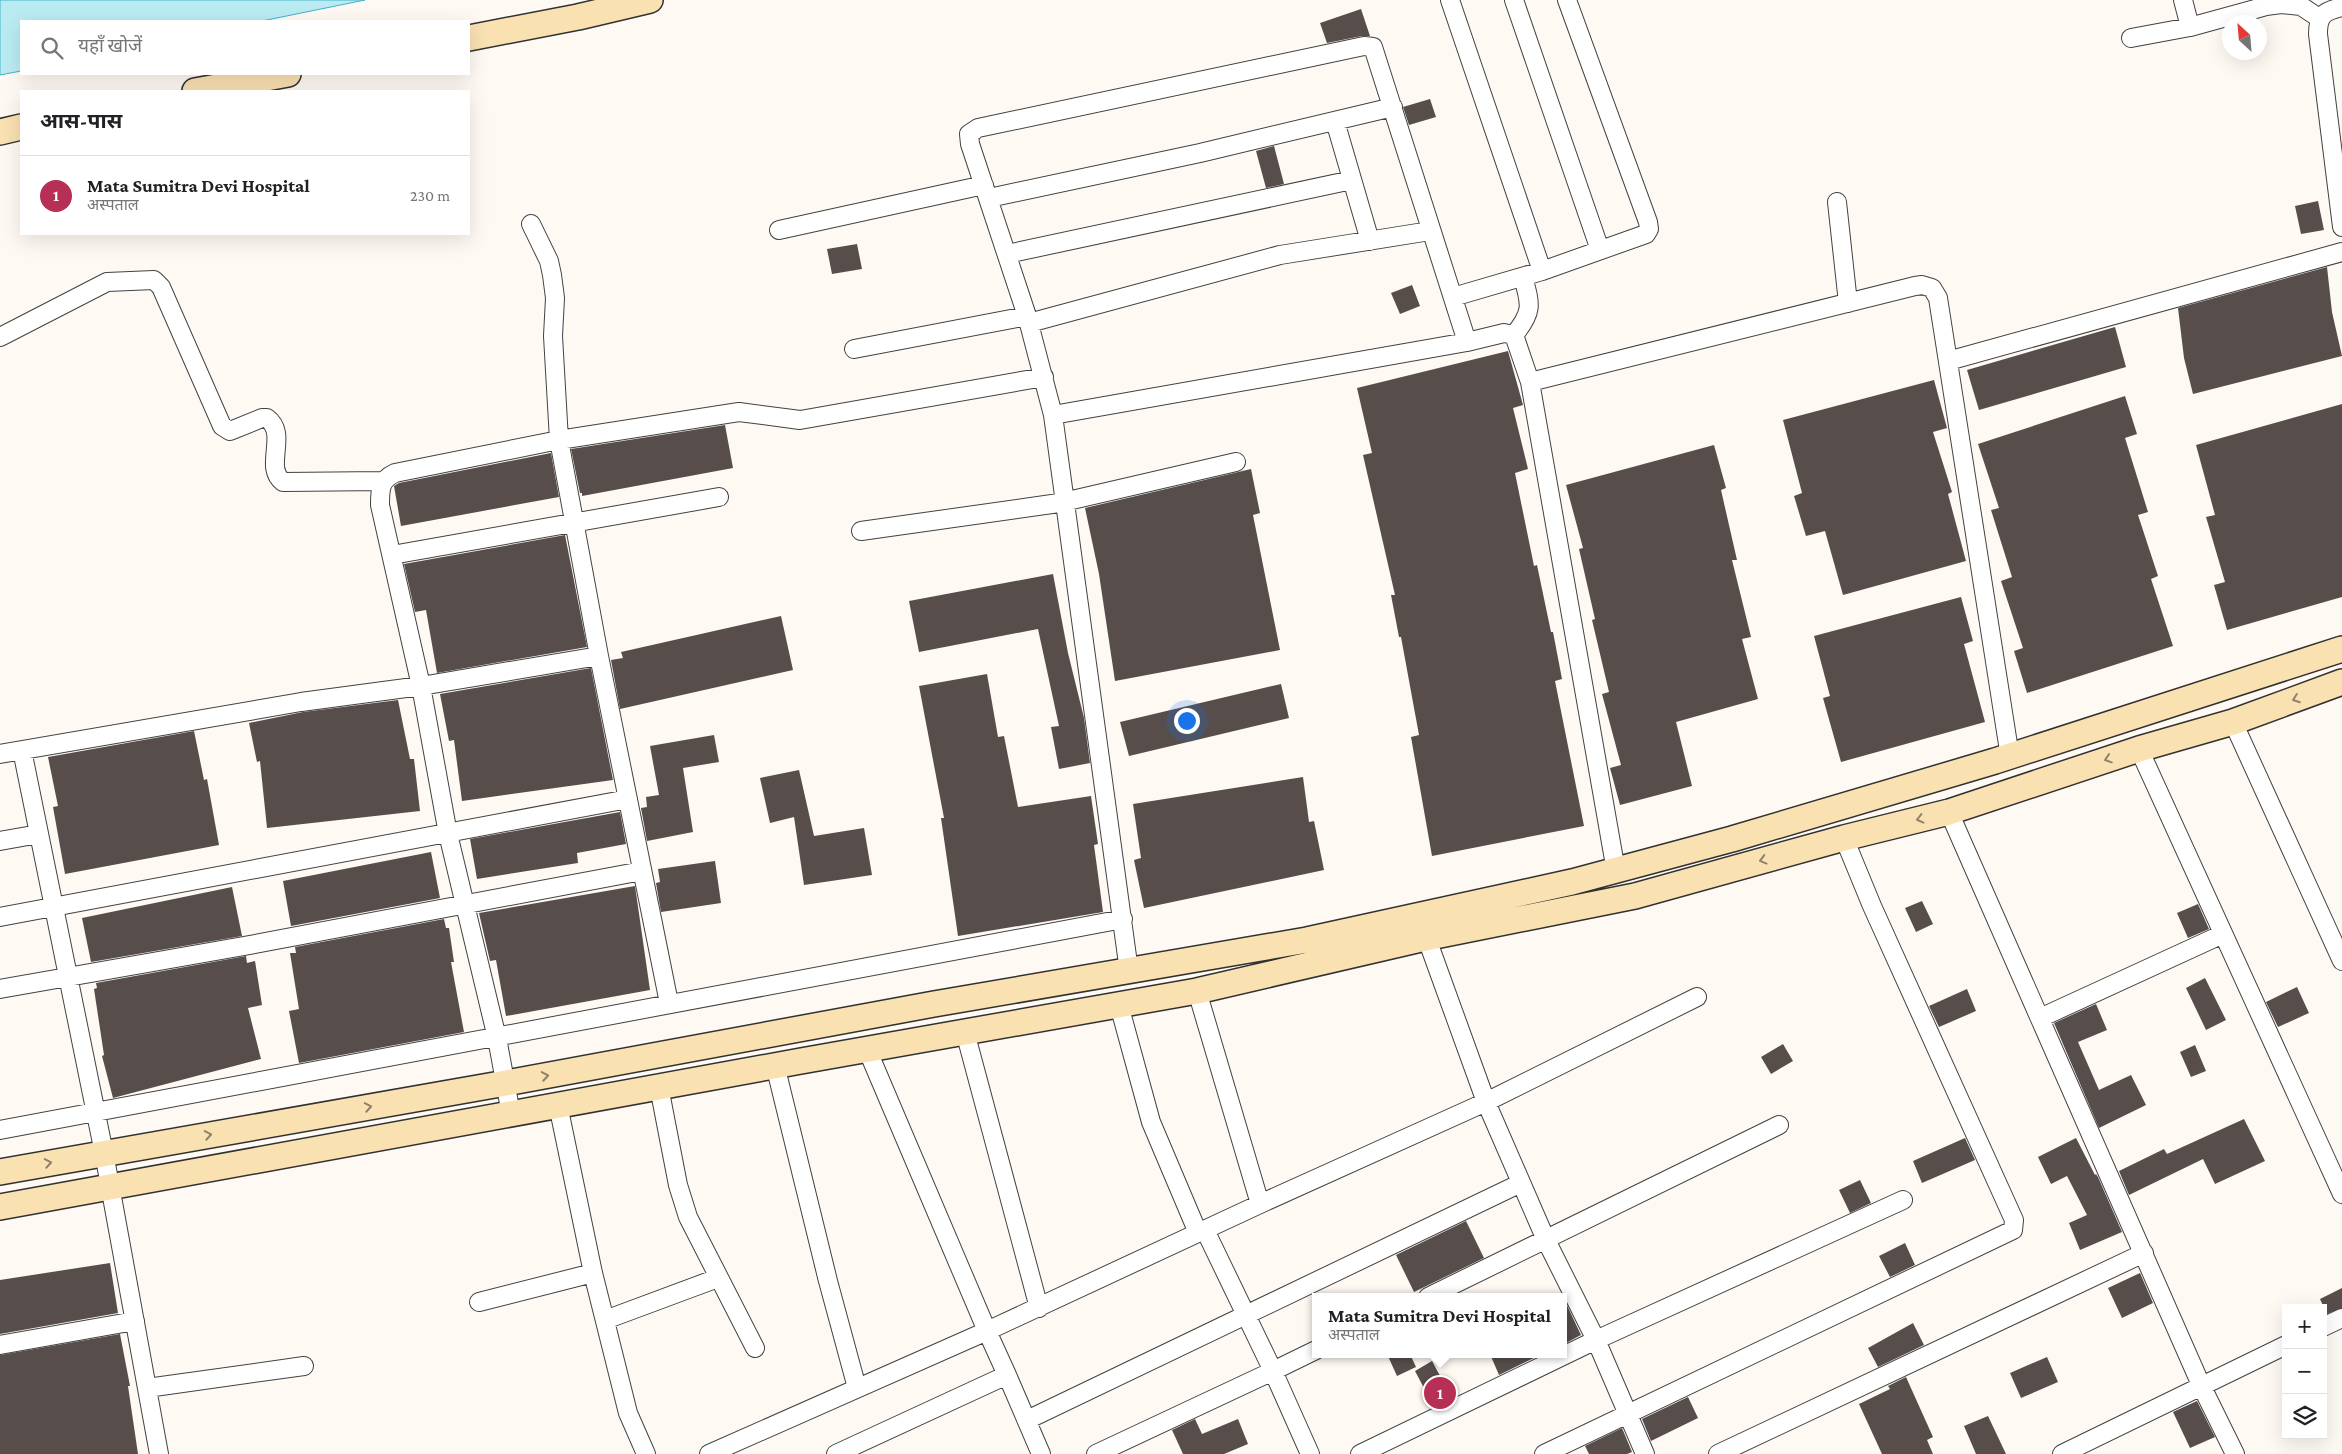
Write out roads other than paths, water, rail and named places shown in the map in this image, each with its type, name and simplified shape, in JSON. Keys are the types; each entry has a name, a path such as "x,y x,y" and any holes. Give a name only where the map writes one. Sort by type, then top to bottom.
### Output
{"street":[{"path":"470,38 578,17 650,0"},
{"path":"1450,0 1542,271"},
{"path":"1514,0 1600,250"},
{"path":"1453,297 1542,271 1646,234 1649,229 1567,0"},
{"path":"2184,0 2190,27"},
{"path":"2131,38 2190,27 2265,3 2301,6 2319,18"},
{"path":"2342,7 2324,12 2319,18 2318,34 2342,227"},
{"path":"1129,971 1053,415 1028,320 969,137 970,132 978,128 1368,45 1374,48 1430,231 1467,342"},
{"path":"200,90 283,75"},
{"path":"779,230 1200,153 1393,107"},
{"path":"1335,121 1370,241"},
{"path":"0,132 20,127"},
{"path":"1007,254 1352,180"},
{"path":"1837,202 1848,303"},
{"path":"531,224 548,261 552,275 555,298 553,336 559,440 599,656 668,1003"},
{"path":"854,349 1028,320 1280,256 1430,231"},
{"path":"1948,361 2342,252"},
{"path":"1514,335 1526,320 1529,312 1523,277"},
{"path":"0,337 107,282 154,280 161,288 222,426 230,431 262,418 267,418 271,422 277,435 275,468 278,478 283,482 384,481"},
{"path":"1530,382 1915,286 1928,286 1932,288 1938,298 2010,757"},
{"path":"1053,415 1467,342 1504,333 1514,335"},
{"path":"1514,335 1530,382 1616,870"},
{"path":"511,1114 496,1038 448,834 421,686 380,504 380,490 384,481 395,473 559,440 739,412 800,420 1044,377"},
{"path":"861,531 1065,502 1236,462"},
{"path":"392,555 719,497"},
{"path":"0,1207 110,1186 289,1156 776,1065 1197,991 1616,870 1732,840 2010,757 2342,649"},
{"path":"0,754 301,702 421,686 599,656"},
{"path":"0,1172 1308,940 1422,927 1635,896 1844,838 1949,812 2139,749 2232,722 2342,682"},
{"path":"2232,722 2342,961"},
{"path":"2139,749 2342,1194"},
{"path":"22,750 104,1153 159,1454"},
{"path":"0,917 628,799"},
{"path":"1949,812 2201,1385 2235,1454"},
{"path":"0,841 39,834"},
{"path":"1544,1454 2013,1230 2014,1220 1872,906 1844,838"},
{"path":"0,989 642,871"},
{"path":"0,1130 1123,919"},
{"path":"1422,927 1486,1102 1546,1240 1596,1340 1646,1454"},
{"path":"2040,1018 2223,934"},
{"path":"1197,991 1260,1204"},
{"path":"708,1454 1039,1308 1260,1204 1486,1102 1697,997"},
{"path":"1119,1005 1151,1122 1201,1232 1273,1371 1310,1454"},
{"path":"965,1032 1039,1308"},
{"path":"867,1049 1041,1454"},
{"path":"776,1065 828,1281 857,1388"},
{"path":"659,1087 682,1199 698,1238 754,1348"},
{"path":"558,1105 593,1273 628,1413 646,1454"},
{"path":"1436,1293 1779,1125"},
{"path":"1027,1420 1521,1183"},
{"path":"1567,1354 1903,1200"},
{"path":"1718,1454 2144,1253"},
{"path":"479,1302 593,1273"},
{"path":"605,1320 718,1278"},
{"path":"2327,1325 2342,1318"},
{"path":"0,1345 135,1321"},
{"path":"2062,1454 2282,1347"},
{"path":"1096,1454 1312,1352"},
{"path":"1360,1454 1559,1358"},
{"path":"147,1388 304,1366"},
{"path":"836,1454 1007,1375"}],"water":[{"path":"0,0 365,0 267,20 20,20 20,71 0,75"}],"place":[{"name":"Mata Sumitra Devi Hospital","path":"1440,1393"}]}
